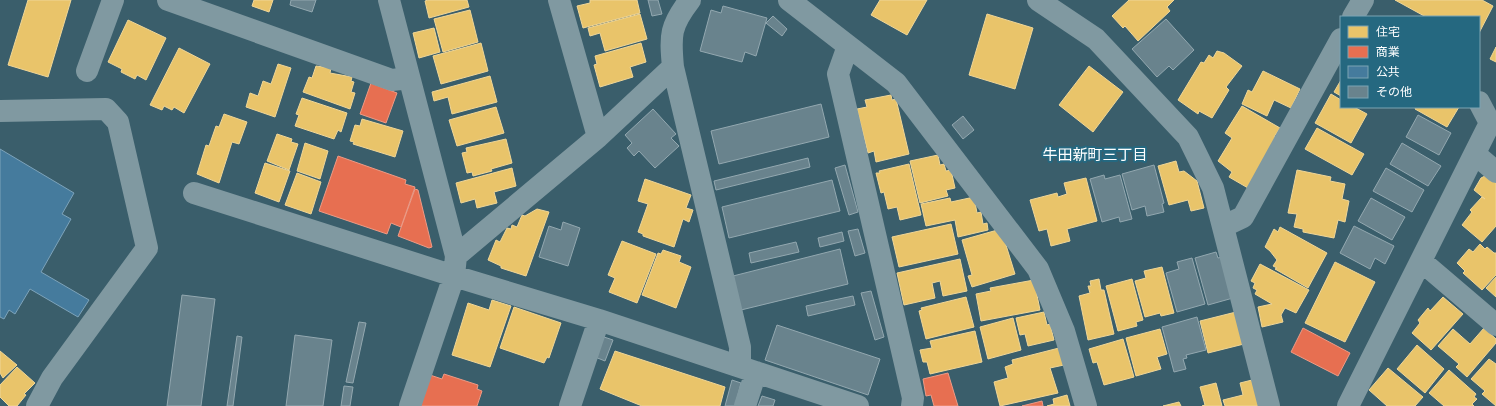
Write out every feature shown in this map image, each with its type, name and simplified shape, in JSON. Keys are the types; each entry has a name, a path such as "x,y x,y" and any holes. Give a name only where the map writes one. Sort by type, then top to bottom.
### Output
{"street":[{"path":"87,71 113,0"},
{"path":"168,0 392,80 409,78"},
{"path":"388,0 409,78 455,266"},
{"path":"559,0 598,137"},
{"path":"690,0 677,17 670,39 673,67 740,347 748,369 745,406"},
{"path":"789,0 896,83 1038,269 1064,331 1086,406"},
{"path":"1038,0 1096,39 1188,138 1213,188 1224,226 1268,406"},
{"path":"1354,16 1363,0"},
{"path":"1224,226 1243,216 1340,41"},
{"path":"848,46 838,74 913,398 912,406"},
{"path":"410,406 455,266 673,67"},
{"path":"1348,406 1490,123 1480,104"},
{"path":"0,111 106,109 118,122 147,248 52,378 37,406"},
{"path":"1475,154 1496,172"},
{"path":"194,192 455,266 599,320 858,406"},
{"path":"1421,261 1496,325"},
{"path":"570,406 599,320"}],"building: 住宅":[{"path":"28,0 71,0 48,77 8,65"},
{"path":"254,0 273,0 269,12 252,6"},
{"path":"467,0 469,7 429,18 425,1"},
{"path":"590,0 637,0 640,13 583,28 577,6 590,3"},
{"path":"880,0 927,0 907,35 871,15"},
{"path":"1129,0 1174,0 1167,7 1170,11 1138,41 1125,26 1123,28 1112,16"},
{"path":"1395,0 1482,0 1493,6 1480,31 1480,16 1424,16"},
{"path":"470,10 478,42 443,52 434,19"},
{"path":"640,14 647,39 605,51 600,33 590,36 588,28"},
{"path":"987,14 1033,28 1015,89 969,75"},
{"path":"128,20 166,38 146,80 137,75 135,79 121,72 122,69 108,62"},
{"path":"434,28 440,52 419,58 413,33"},
{"path":"481,43 488,71 441,84 433,56"},
{"path":"641,43 646,62 630,67 633,77 600,87 594,65 597,64 595,56"},
{"path":"1496,47 1496,62 1490,59"},
{"path":"179,48 210,64 184,113 174,107 172,110 164,106 162,110 150,105"},
{"path":"1217,51 1224,53 1242,66 1226,87 1229,90 1212,118 1199,111 1198,114 1178,100 1201,62 1204,63 1209,55 1213,58"},
{"path":"278,64 291,68 275,117 246,107 250,93 258,96 263,81 271,84"},
{"path":"316,66 331,68 330,73 352,77 351,81 354,82 351,92 355,93 350,109 303,92 309,77 312,78"},
{"path":"1089,66 1123,92 1093,132 1059,105"},
{"path":"1263,71 1300,89 1291,108 1274,100 1267,116 1242,104 1248,90 1252,92"},
{"path":"490,76 497,102 452,114 448,97 434,101 432,92"},
{"path":"1340,82 1340,95 1334,92"},
{"path":"1331,94 1340,99 1340,108 1356,108 1367,114 1351,143 1315,123"},
{"path":"891,95 892,100 896,99 909,154 876,162 874,151 868,153 857,109 867,107 865,100"},
{"path":"302,98 347,113 341,132 338,130 334,139 295,126 299,115 296,114"},
{"path":"1242,106 1280,128 1274,137 1279,140 1248,188 1229,177 1232,172 1218,161 1232,138 1225,133"},
{"path":"496,107 504,133 457,146 449,120"},
{"path":"1416,108 1458,108 1447,127"},
{"path":"224,114 247,122 239,144 232,142 219,183 197,174 206,145 209,146 216,126 219,127"},
{"path":"362,119 403,131 395,157 353,144 354,142 350,141 355,125 360,126"},
{"path":"1317,128 1364,154 1352,175 1305,149"},
{"path":"277,134 292,139 291,142 298,144 289,170 267,161"},
{"path":"506,139 512,163 491,169 492,171 473,176 472,172 467,173 462,153 467,152 466,148"},
{"path":"305,143 328,151 320,179 297,171"},
{"path":"938,155 940,165 944,164 946,171 951,170 955,188 946,190 948,196 920,203 910,161"},
{"path":"1176,161 1179,172 1184,171 1197,181 1204,208 1191,211 1188,200 1169,205 1158,166"},
{"path":"265,163 290,171 279,202 255,193"},
{"path":"909,164 921,215 900,220 897,207 888,209 884,192 881,193 876,173"},
{"path":"512,168 516,186 494,192 497,203 477,208 475,199 461,203 456,183"},
{"path":"1297,170 1331,177 1330,181 1345,184 1342,199 1349,201 1345,222 1338,220 1334,238 1303,232 1303,229 1294,227 1297,214 1288,213"},
{"path":"297,173 321,182 311,214 285,205"},
{"path":"1487,175 1496,183 1496,226 1482,242 1462,225 1472,212 1470,210 1482,197 1485,199 1474,190 1481,178"},
{"path":"1086,178 1097,221 1067,229 1070,241 1051,246 1047,229 1039,231 1030,200 1057,193 1058,197 1067,194 1064,183"},
{"path":"645,179 691,195 686,208 693,210 689,222 683,219 674,247 643,236 643,234 638,232 648,204 638,201"},
{"path":"974,197 977,213 981,212 983,224 987,223 988,230 958,237 955,220 926,226 921,204 950,198 951,202"},
{"path":"537,209 549,212 526,276 501,268 501,266 488,260 496,240 500,242 507,228 511,229 512,225 517,227 522,215 525,216"},
{"path":"951,224 958,254 899,267 892,237"},
{"path":"1280,227 1327,253 1308,288 1275,269 1277,268 1273,266 1277,260 1265,247 1274,229 1278,232"},
{"path":"1001,229 1015,274 972,287 968,276 972,275 962,240"},
{"path":"622,241 656,254 637,303 609,292 615,278 608,275"},
{"path":"1480,244 1485,249 1487,247 1496,253 1496,275 1482,290 1463,273 1465,271 1457,263 1469,249 1473,252"},
{"path":"663,250 681,256 679,262 691,267 676,308 642,295 658,253 661,254"},
{"path":"960,259 967,291 943,296 940,281 932,283 935,298 904,305 897,273"},
{"path":"1335,262 1375,282 1345,342 1305,323"},
{"path":"1260,264 1309,290 1296,313 1285,308 1281,315 1283,322 1262,327 1258,307 1272,304 1255,294 1257,290 1253,288 1255,283 1251,281"},
{"path":"1162,267 1174,313 1161,316 1160,313 1145,317 1135,281 1146,278 1144,271"},
{"path":"1496,277 1496,297 1486,288"},
{"path":"1099,279 1101,290 1104,290 1114,334 1088,340 1079,296 1090,293 1088,286 1091,286 1090,281"},
{"path":"1132,279 1143,320 1136,322 1137,326 1118,331 1106,286"},
{"path":"1034,280 1040,310 981,321 976,294 991,291 990,288"},
{"path":"966,297 974,327 926,339 919,311 922,310 921,308"},
{"path":"1443,297 1463,314 1431,350 1412,333 1420,323 1418,320 1428,308 1430,311"},
{"path":"492,300 511,306 490,367 452,355 468,303 489,310"},
{"path":"514,307 561,323 549,358 547,357 544,363 500,348"},
{"path":"1044,312 1047,325 1050,324 1054,340 1028,346 1025,334 1020,335 1016,318"},
{"path":"1236,312 1244,344 1208,353 1200,321"},
{"path":"1013,318 1021,350 988,359 980,327"},
{"path":"1484,328 1496,339 1496,343 1467,377 1456,367 1459,364 1438,346 1453,329 1470,344"},
{"path":"1160,329 1167,354 1157,357 1161,369 1136,376 1126,338"},
{"path":"975,331 982,362 930,374 927,362 923,362 920,350 932,348 930,341"},
{"path":"1123,339 1134,377 1104,385 1097,362 1093,363 1089,349"},
{"path":"1417,345 1444,369 1425,393 1397,369"},
{"path":"1059,348 1064,365 1050,368 1058,393 1000,406 994,382 1008,378 1005,367 1013,364 1012,360"},
{"path":"0,351 17,365 3,378 0,373"},
{"path":"615,351 725,387 720,406 642,406 600,389"},
{"path":"1489,359 1496,364 1496,406 1482,394 1485,391 1471,379"},
{"path":"17,367 35,383 24,394 26,395 17,406 9,406 0,397 0,385"},
{"path":"1388,368 1423,397 1415,406 1387,406 1369,390"},
{"path":"1449,370 1476,394 1474,397 1477,399 1472,404 1474,406 1444,406 1429,393"},
{"path":"1252,380 1259,406 1225,406 1223,400 1243,395 1240,383"},
{"path":"1216,383 1222,406 1202,406 1205,405 1200,387"},
{"path":"1067,395 1070,406 1047,406 1054,404 1053,399"},
{"path":"1179,402 1181,406 1163,406"}],"building: 商業":[{"path":"371,83 397,93 386,123 360,114"},
{"path":"338,156 406,180 405,184 415,187 401,227 391,223 387,234 319,211"},
{"path":"415,189 418,190 432,247 429,248 398,236"},
{"path":"1303,328 1350,353 1338,376 1291,352"},
{"path":"948,373 958,406 934,406 931,395 926,396 923,379"},
{"path":"444,374 478,385 477,389 482,391 477,406 420,406 430,375 442,379"},
{"path":"1042,401 1043,406 1022,406"}],"building: 公共":[{"path":"0,149 74,193 62,214 71,219 41,272 89,300 78,317 30,289 15,314 9,310 4,319 0,317"}],"building: その他":[{"path":"291,0 316,0 312,12 290,5"},
{"path":"648,0 658,0 662,14 652,16"},
{"path":"723,6 767,18 756,56 745,52 742,62 700,51 711,10 721,13"},
{"path":"773,16 787,29 782,36 766,23"},
{"path":"1166,19 1194,50 1173,70 1169,66 1157,77 1132,49"},
{"path":"821,104 829,137 719,164 711,131"},
{"path":"653,109 676,134 671,138 679,146 655,168 639,151 634,156 627,148 632,143 625,135"},
{"path":"1418,115 1451,133 1439,155 1406,137"},
{"path":"963,116 974,130 963,139 952,125"},
{"path":"1402,143 1441,166 1428,186 1390,164"},
{"path":"808,158 810,167 716,190 714,181"},
{"path":"845,165 858,212 849,215 835,168"},
{"path":"1154,165 1164,203 1162,204 1164,212 1147,216 1145,206 1132,210 1122,174"},
{"path":"1386,168 1424,190 1412,212 1373,191"},
{"path":"1104,175 1105,179 1120,175 1132,219 1120,222 1119,217 1102,222 1090,179"},
{"path":"832,180 840,211 729,238 722,207"},
{"path":"1371,198 1405,217 1392,240 1358,221"},
{"path":"563,222 580,228 568,266 539,257 549,226 561,230"},
{"path":"1354,226 1394,246 1385,264 1375,258 1370,269 1340,253"},
{"path":"858,229 865,253 855,256 848,231"},
{"path":"842,232 844,241 820,247 818,238"},
{"path":"796,242 799,252 751,263 749,253"},
{"path":"840,249 848,284 741,310 733,276"},
{"path":"1216,252 1218,258 1222,257 1233,298 1208,305 1195,258"},
{"path":"1192,258 1205,304 1177,312 1166,273 1179,269 1177,262"},
{"path":"871,291 884,337 875,340 861,293"},
{"path":"182,295 215,299 201,406 167,406"},
{"path":"853,296 855,305 808,316 806,306"},
{"path":"1197,317 1206,350 1186,355 1187,358 1183,359 1186,369 1174,372 1162,327"},
{"path":"359,322 366,323 353,383 346,382"},
{"path":"777,325 880,359 868,395 765,360"},
{"path":"295,335 332,340 323,406 286,406"},
{"path":"237,336 242,337 233,406 227,406"},
{"path":"604,337 613,340 605,361 595,357"},
{"path":"732,380 741,383 735,406 725,406"},
{"path":"344,386 353,387 350,406 341,406"},
{"path":"762,396 775,400 773,406 758,406"}],"district":[{"name":"牛田新町三丁目","path":"1095,155"}]}
